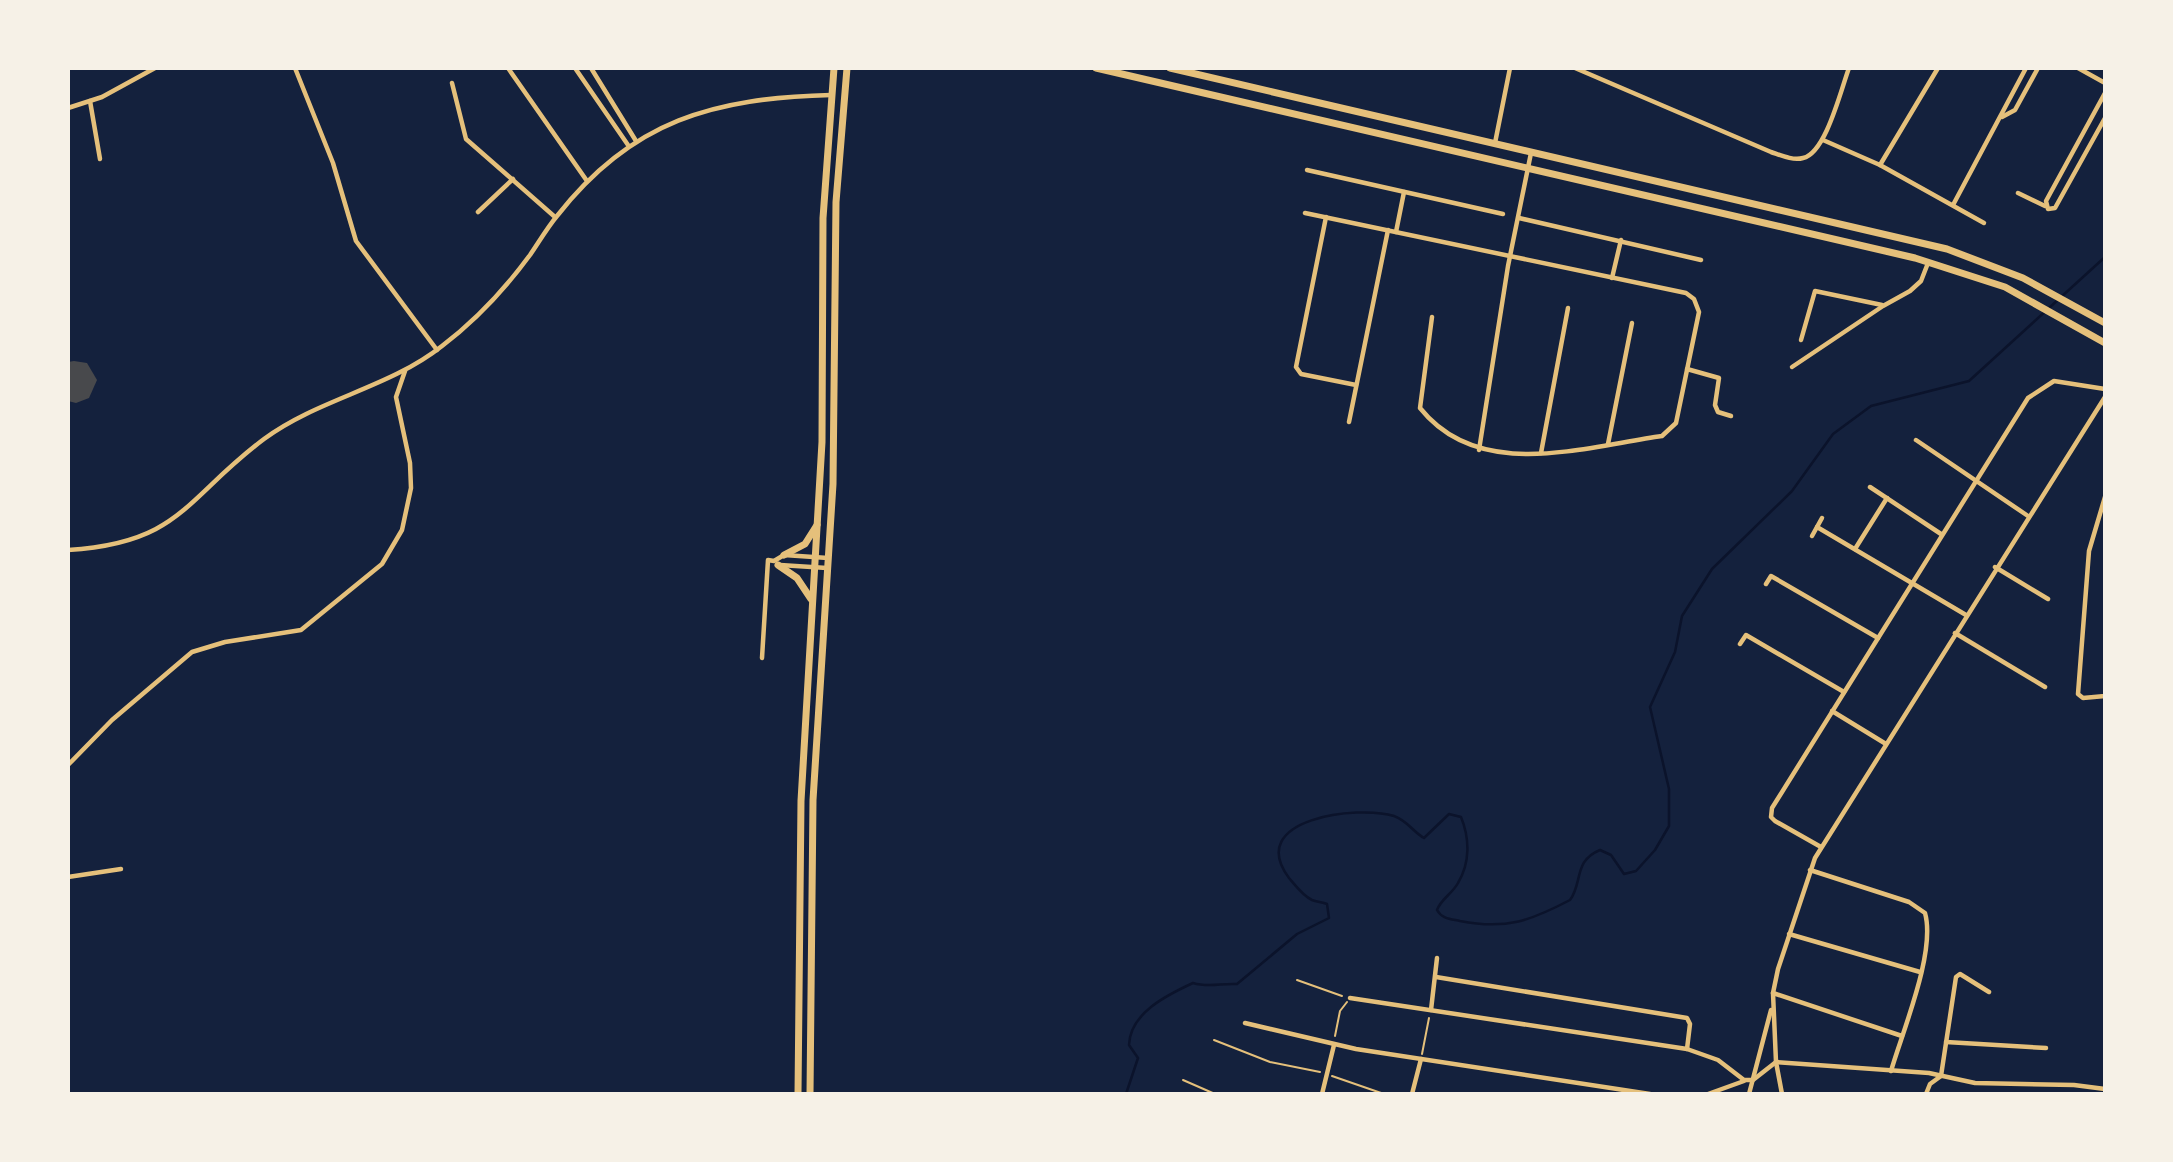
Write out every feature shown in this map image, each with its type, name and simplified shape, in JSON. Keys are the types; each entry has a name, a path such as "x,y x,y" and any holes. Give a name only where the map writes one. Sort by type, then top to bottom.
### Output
{"main road":[{"path":"798,1094 799,874 822,442 823,218 834,68"},
{"path":"810,1094 813,800 835,430 836,202 847,68"},
{"path":"1096,68 1929,262 1989,280 2034,302 2105,343"},
{"path":"1170,68 1935,246 1992,264 2043,288 2105,324"},
{"path":"784,555 805,544 818,524"},
{"path":"776,563 797,578 812,599"}],"street":[{"path":"68,108 90,101 155,68"},
{"path":"295,68 333,163 356,241 438,350"},
{"path":"508,68 587,181"},
{"path":"575,68 628,145"},
{"path":"591,68 636,141"},
{"path":"1495,145 1510,68"},
{"path":"1575,68 1787,157 1808,156 1824,140 1849,68"},
{"path":"1880,165 1938,68"},
{"path":"1953,205 2003,117 2003,109 2026,68"},
{"path":"2003,117 2015,110 2038,68"},
{"path":"2078,68 2105,83"},
{"path":"452,83 460,126 466,139 555,217"},
{"path":"2046,207 2105,93"},
{"path":"68,550 131,541 160,529 184,513 235,463 281,427 405,371 438,350 496,297 555,217 587,181 628,145 688,117 732,104 761,98 831,95"},
{"path":"90,101 100,159"},
{"path":"2018,192 2046,207 2055,208 2105,118"},
{"path":"1824,140 1880,165 1984,223"},
{"path":"2078,142 2088,148"},
{"path":"1479,450 1531,153"},
{"path":"1307,170 1503,214"},
{"path":"478,212 513,179"},
{"path":"1396,232 1404,192"},
{"path":"1305,213 1686,293 1694,299 1699,312 1673,428 1662,436 1541,453 1510,454 1479,450 1455,438 1420,408 1432,317"},
{"path":"1326,217 1296,367 1301,374 1356,385"},
{"path":"1518,218 1701,260"},
{"path":"1349,422 1388,230"},
{"path":"1612,278 1621,240"},
{"path":"1792,367 1917,286 1929,262"},
{"path":"1801,340 1815,291 1883,306"},
{"path":"1541,453 1568,308"},
{"path":"1608,444 1632,323"},
{"path":"1687,369 1719,378 1715,405 1723,415 1731,416"},
{"path":"68,765 111,720 192,652 225,642 301,630 382,564 402,530 411,488 410,463 396,397 405,371"},
{"path":"1821,847 1775,821 1771,817 1772,808 1974,480 2020,407 2037,390 2054,381 2105,389"},
{"path":"1782,1094 1776,1062 1773,993 1789,933 1821,847 1995,567 2105,397"},
{"path":"1916,440 2028,516"},
{"path":"1870,487 1941,534"},
{"path":"2105,497 2089,551 2078,694 2083,698 2105,696"},
{"path":"1855,549 1887,498"},
{"path":"1812,536 1822,518"},
{"path":"1817,527 1966,615"},
{"path":"776,563 784,555 828,558"},
{"path":"762,658 768,560 827,568"},
{"path":"1995,567 2048,599"},
{"path":"1766,584 1771,576 1878,638"},
{"path":"1955,632 2045,687"},
{"path":"1740,644 1746,635 1844,691"},
{"path":"1832,711 1886,744"},
{"path":"68,877 121,869"},
{"path":"1811,870 1922,909 1929,935 1891,1071"},
{"path":"1789,933 1920,972"},
{"path":"1430,1010 1437,958"},
{"path":"1926,1094 1930,1084 1941,1076 1958,974 1989,992"},
{"path":"1436,976 1686,1018 1690,1024 1687,1049"},
{"path":"1773,993 1902,1036"},
{"path":"1350,998 1687,1049 1718,1060 1744,1080"},
{"path":"1749,1094 1772,1008"},
{"path":"1245,1023 1334,1045 1647,1094"},
{"path":"1946,1042 2046,1048"},
{"path":"1322,1094 1334,1045"},
{"path":"1412,1094 1421,1059"},
{"path":"1709,1094 1744,1080 1753,1080 1776,1062 1941,1076 1975,1083 2105,1089"},
{"path":"2029,1084 2029,1094"}],"path":[{"path":"1297,980 1350,998 1340,1012 1334,1045"},
{"path":"1421,1059 1430,1010"},
{"path":"1214,1040 1270,1062 1327,1074 1384,1094"},
{"path":"1183,1080 1215,1094"}],"building":[{"path":"68,362 87,363 97,380 89,398 76,403 68,401"}],"waterway":[{"path":"1126,1094 1138,1058 1129,1045 1131,1034 1136,1023 1152,1006 1193,983 1237,984 1297,934 1329,918 1327,904 1312,900 1302,893 1289,878 1279,858 1282,841 1293,829 1312,820 1334,815 1378,813 1399,818 1424,838 1449,814 1461,817 1467,842 1465,867 1456,887 1437,910 1447,918 1476,924 1517,922 1570,900 1582,866 1591,855 1600,850 1611,855 1624,874 1636,871 1655,850 1669,826 1669,789 1650,707 1675,652 1682,616 1712,569 1792,491 1833,434 1871,406 1969,381 2105,257"}]}
